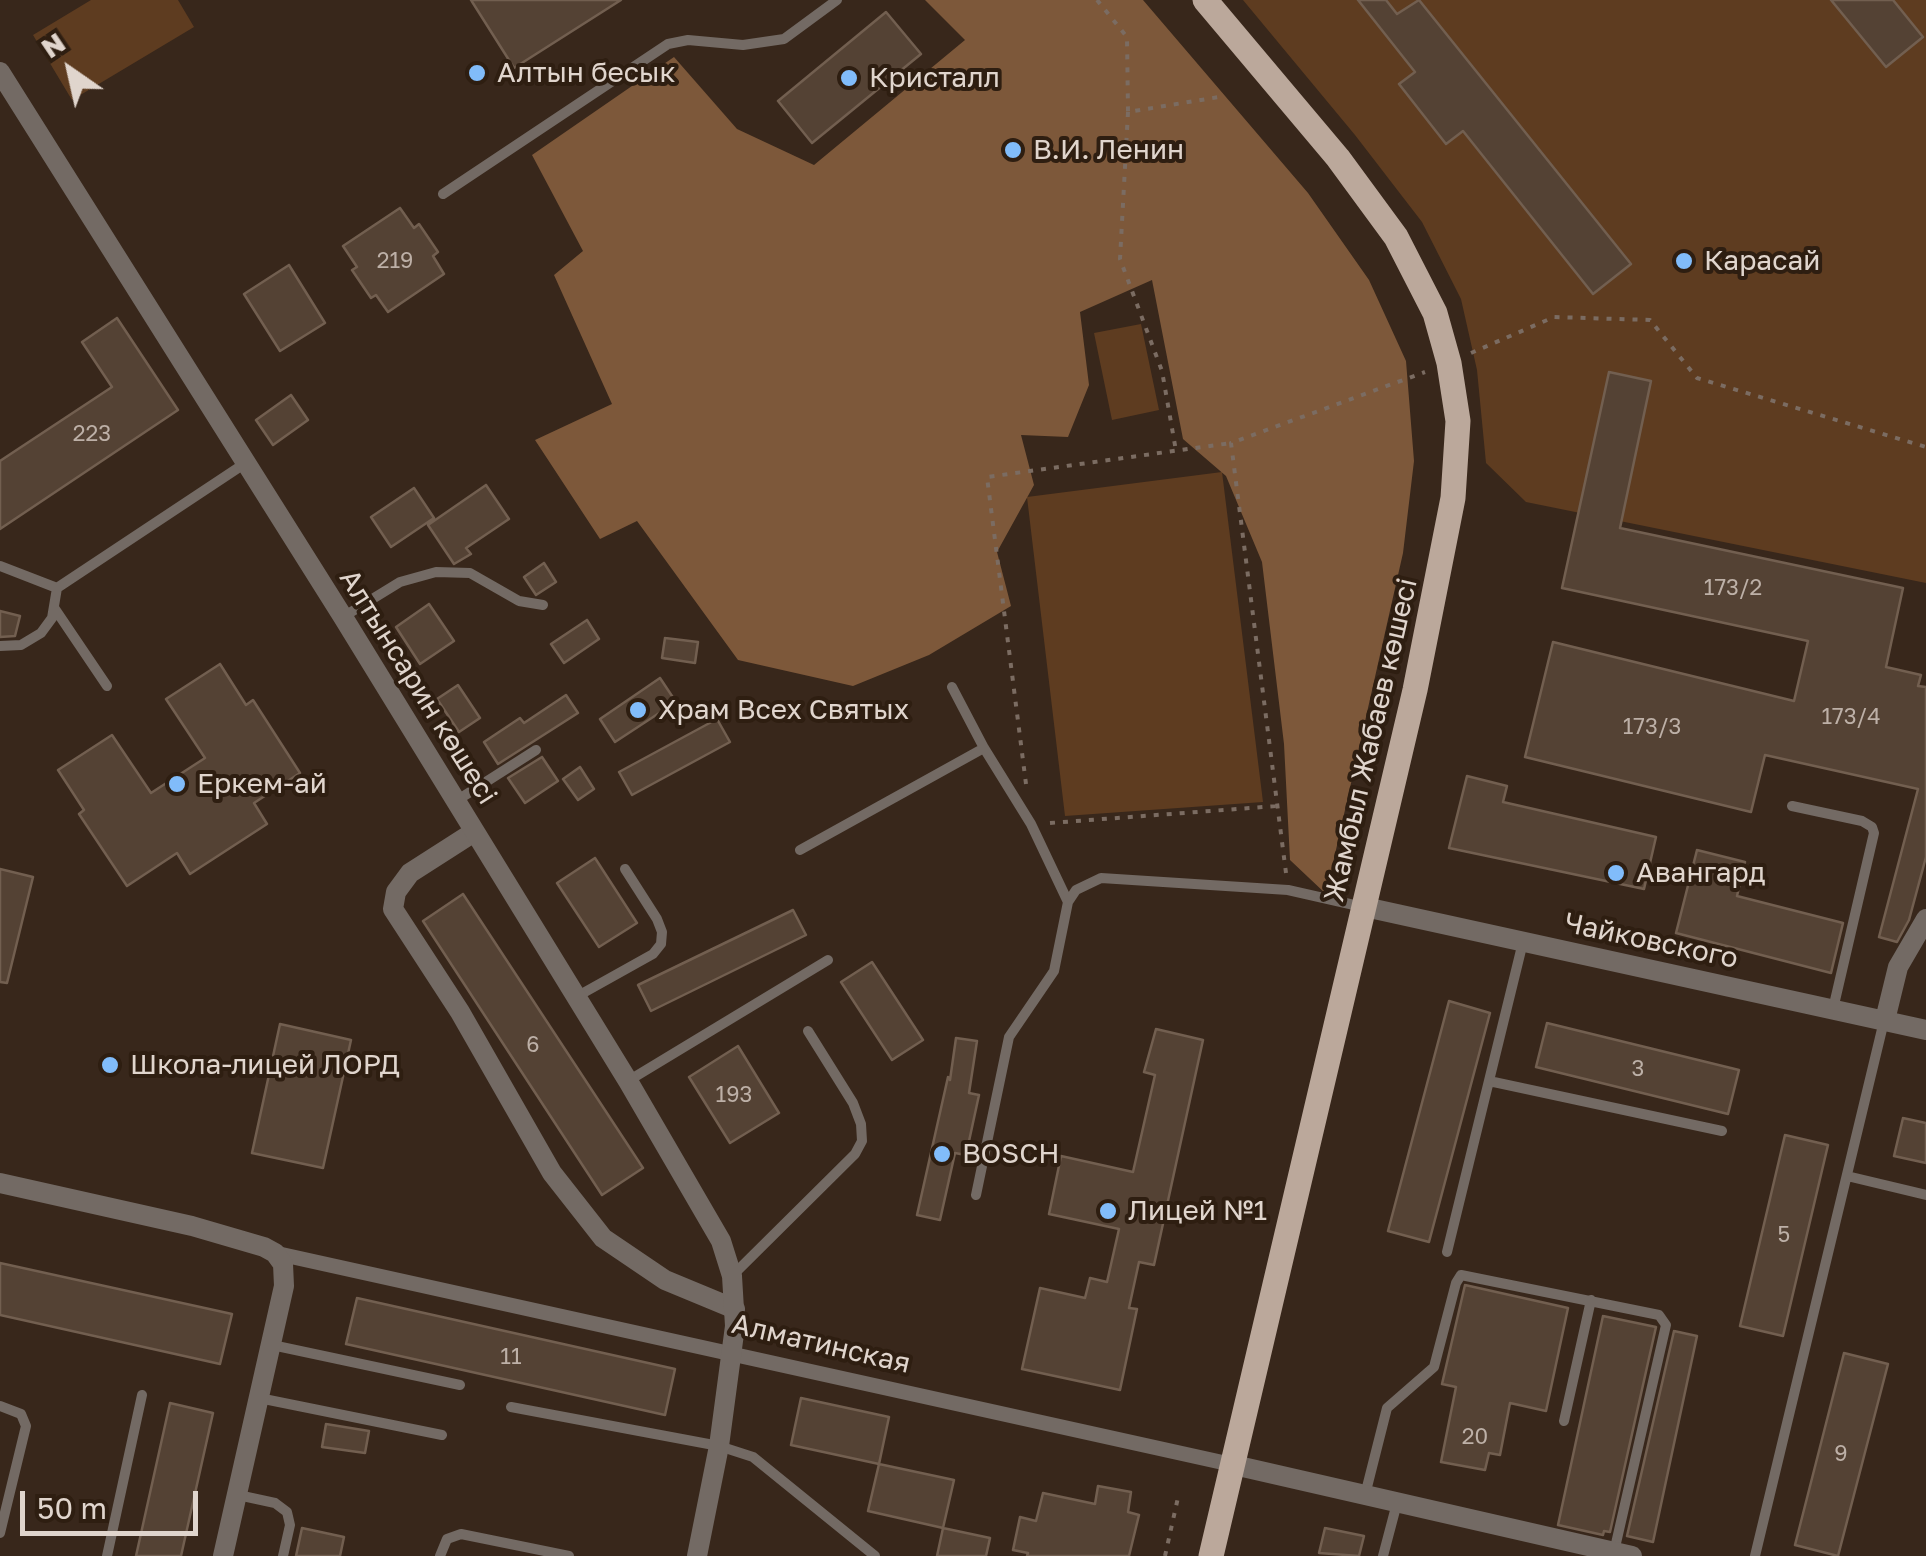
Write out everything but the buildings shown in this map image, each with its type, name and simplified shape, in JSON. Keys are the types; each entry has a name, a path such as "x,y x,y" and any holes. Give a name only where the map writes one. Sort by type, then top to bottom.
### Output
{"main road":[{"name":"Жамбыл Жабаев көшесі","path":"1205,0 1338,158 1396,237 1434,313 1449,363 1458,421 1453,498 1416,690 1212,1556"}],"street":[{"name":"Алтынсарин көшесі","path":"0,72 343,617 628,1081 708,1216 728,1258 735,1309 732,1352 698,1556"},
{"path":"474,832 410,872 396,892 394,909 460,1012 552,1173 603,1238 665,1280 735,1309"},
{"name":"Чайковского","path":"1365,907 1926,1030"},
{"path":"1885,1020 1898,966 1926,918"},
{"name":"Алматинская","path":"0,1183 192,1226 274,1253 732,1352 1623,1554"},
{"path":"223,1556 285,1274 274,1253"}],"lane":[{"path":"442,194 668,44 688,40 743,45 784,39 837,0"},
{"path":"56,588 244,464"},
{"path":"0,566 56,588"},
{"path":"343,617 400,582 436,572 470,573 519,601 542,605"},
{"path":"0,646 20,646 47,627 55,610 56,588"},
{"path":"55,610 107,686"},
{"path":"952,686 984,748 1031,824 1068,902"},
{"path":"800,850 984,748"},
{"path":"456,802 536,750"},
{"path":"1792,806 1862,821 1874,833 1833,1009"},
{"path":"575,997 653,954 660,944 659,924 625,869"},
{"path":"976,1195 1010,1036 1054,971 1068,902 1076,890 1100,878 1288,890 1365,907"},
{"path":"1448,1252 1523,942"},
{"path":"628,1081 828,960"},
{"path":"1756,1556 1885,1020"},
{"path":"732,1276 855,1154 862,1141 853,1103 808,1031"},
{"path":"1489,1081 1722,1131"},
{"path":"1847,1176 1926,1194"},
{"path":"1365,1495 1387,1408 1434,1367 1461,1275 1590,1300 1659,1316 1666,1322 1623,1554"},
{"path":"1564,1421 1590,1300"},
{"path":"270,1345 460,1385"},
{"path":"106,1556 142,1395"},
{"path":"258,1398 442,1435"},
{"path":"0,1406 20,1414 26,1426 0,1534"},
{"path":"511,1407 745,1453 767,1465 875,1556"},
{"path":"236,1495 275,1503 287,1512 290,1524 283,1556"},
{"path":"1383,1556 1397,1502"},
{"path":"440,1556 447,1538 461,1534 569,1556"}],"path":[{"path":"1097,0 1127,37 1128,112 1120,259 1162,371 1176,451"},
{"path":"1128,112 1225,96"},
{"path":"1278,806 1031,824 987,478 1231,443 1449,363 1554,317 1650,320 1697,378 1926,447"},
{"path":"1231,443 1288,890"},
{"path":"1165,1556 1179,1494"}],"shaded area":[{"path":"91,0 178,0 194,27 72,100 33,35"},
{"path":"925,0 1143,0 1308,193 1369,280 1406,361 1414,461 1403,553 1326,894 1290,860 1284,744 1262,562 1226,476 1183,439 1152,280 1080,312 1089,385 1068,437 1021,435 1034,485 997,552 1011,606 929,655 853,686 738,660 637,521 600,539 535,440 612,404 554,275 583,251 532,155 674,57 737,129 814,165 965,40"},
{"name":"Карасай","path":"1243,0 1926,0 1926,583 1526,502 1486,463 1477,370 1461,299 1422,222"},
{"path":"1141,324 1159,410 1112,420 1094,333"},
{"path":"1222,472 1263,802 1065,816 1027,497"}],"place":[{"name":"Алтын бесык","path":"477,73"},
{"name":"Кристалл","path":"849,78"},
{"name":"В.И. Ленин","path":"1013,150"},
{"name":"Карасай","path":"1684,261"},
{"name":"Храм Всех Святых","path":"638,710"},
{"name":"Еркем-ай","path":"177,784"},
{"name":"Авангард","path":"1616,873"},
{"name":"Школа-лицей ЛОРД","path":"110,1065"},
{"name":"BOSCH","path":"942,1154"},
{"name":"Лицей №1","path":"1108,1211"}]}
